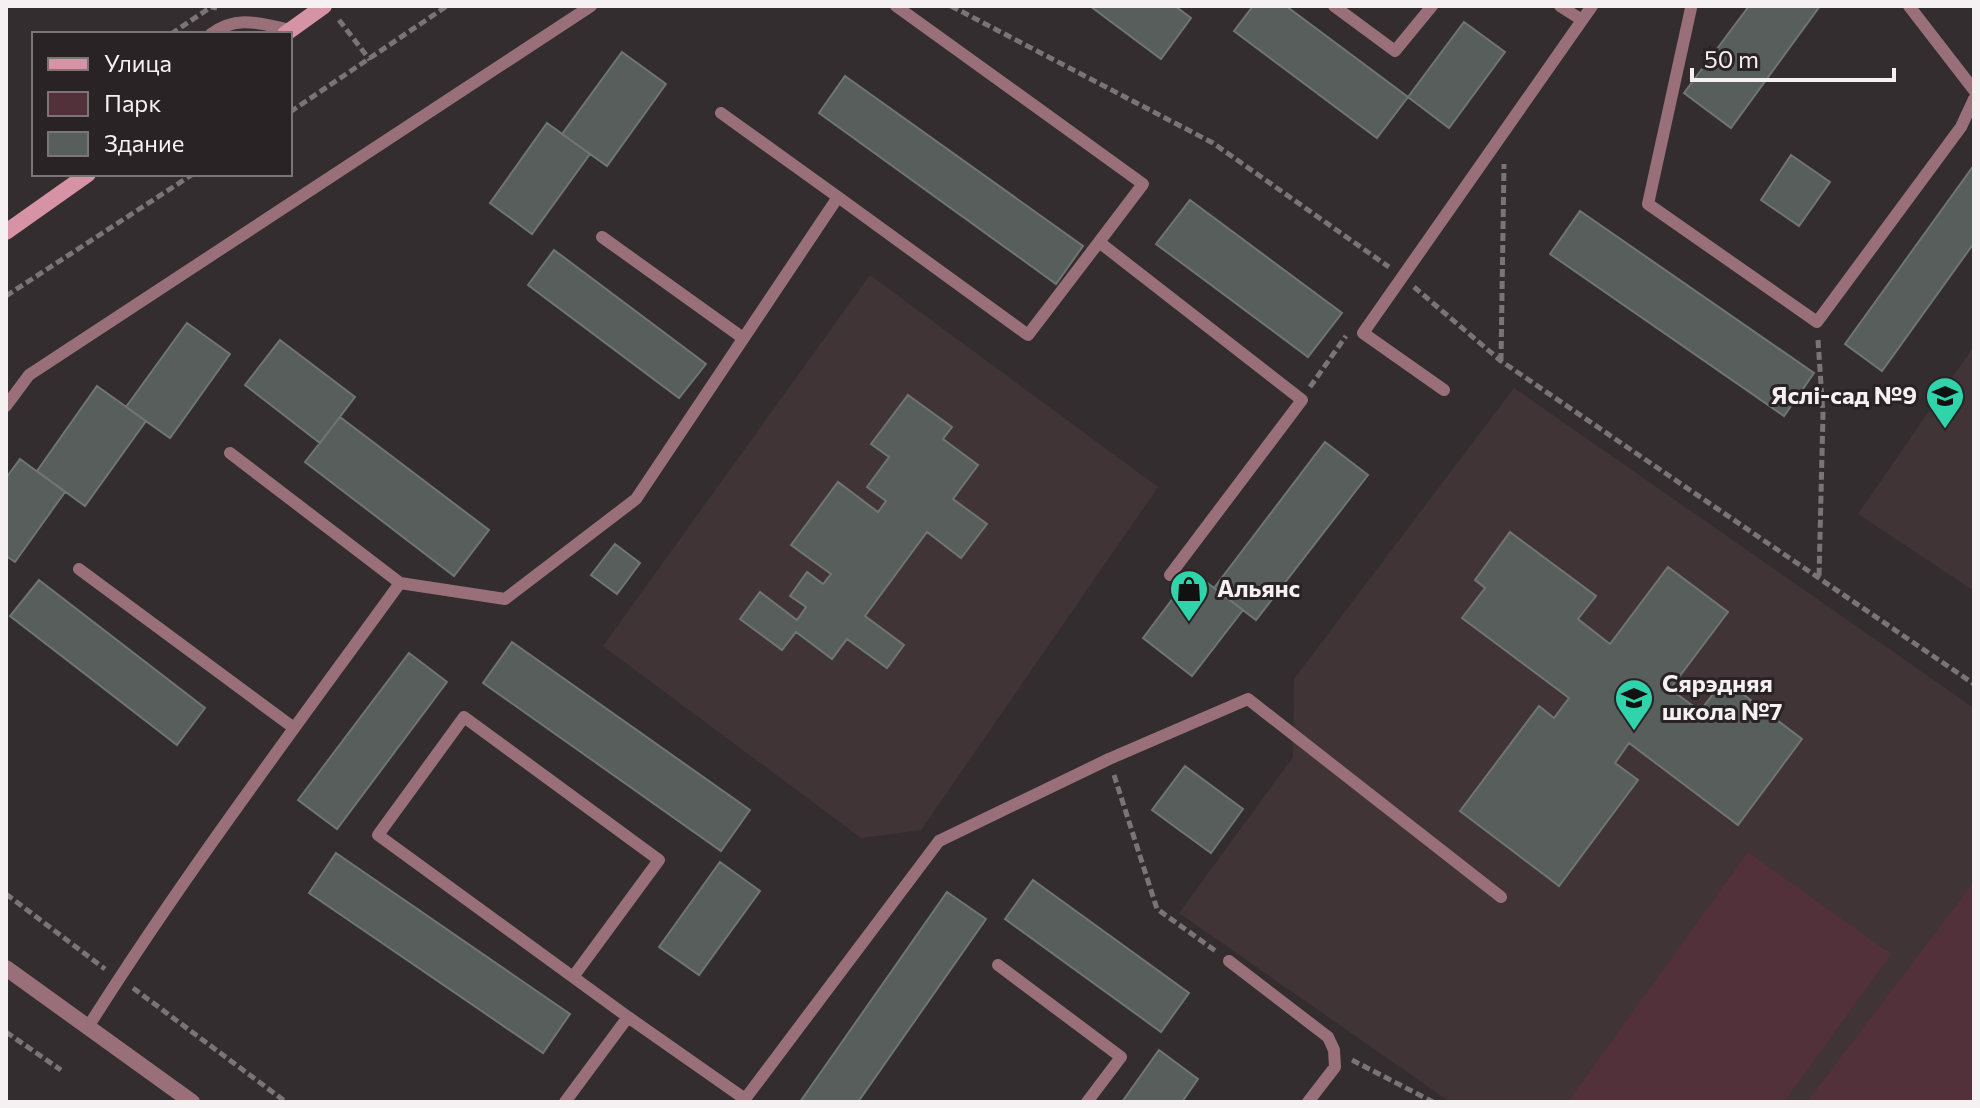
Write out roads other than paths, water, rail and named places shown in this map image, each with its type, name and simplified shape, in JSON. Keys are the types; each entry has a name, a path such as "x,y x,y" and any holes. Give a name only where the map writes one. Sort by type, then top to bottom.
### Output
{"main road":[{"path":"288,32 324,6"},
{"path":"6,232 85,176"}],"street":[{"path":"6,968 192,1102"}],"lane":[{"path":"6,406 29,375 591,6"},
{"path":"721,113 1028,335 1143,184 896,6"},
{"path":"1334,6 1395,51 1432,6"},
{"path":"1560,6 1582,20"},
{"path":"1444,390 1363,333 1592,6"},
{"path":"1909,6 1974,90"},
{"path":"1691,7 1648,204 1817,322 1961,127 1974,99"},
{"path":"214,32 225,24 247,21 288,32"},
{"path":"230,453 400,583 505,599 636,499 838,197"},
{"path":"602,237 743,338"},
{"path":"1099,242 1302,400 1170,575"},
{"path":"79,569 294,728"},
{"path":"88,1027 294,728 400,583"},
{"path":"573,977 659,860 464,717 378,835 573,977 628,1017 745,1099 939,841 1109,759 1248,699 1501,897"},
{"path":"1229,961 1328,1037 1334,1050 1335,1067 1308,1102"},
{"path":"998,965 1121,1057 1087,1102"},
{"path":"565,1102 628,1017"}],"place":[{"name":"Яслі-сад №9","path":"1945,430"},
{"name":"Альянс","path":"1189,623"},
{"name":"Сярэдняя школа №7","path":"1634,732"}]}
